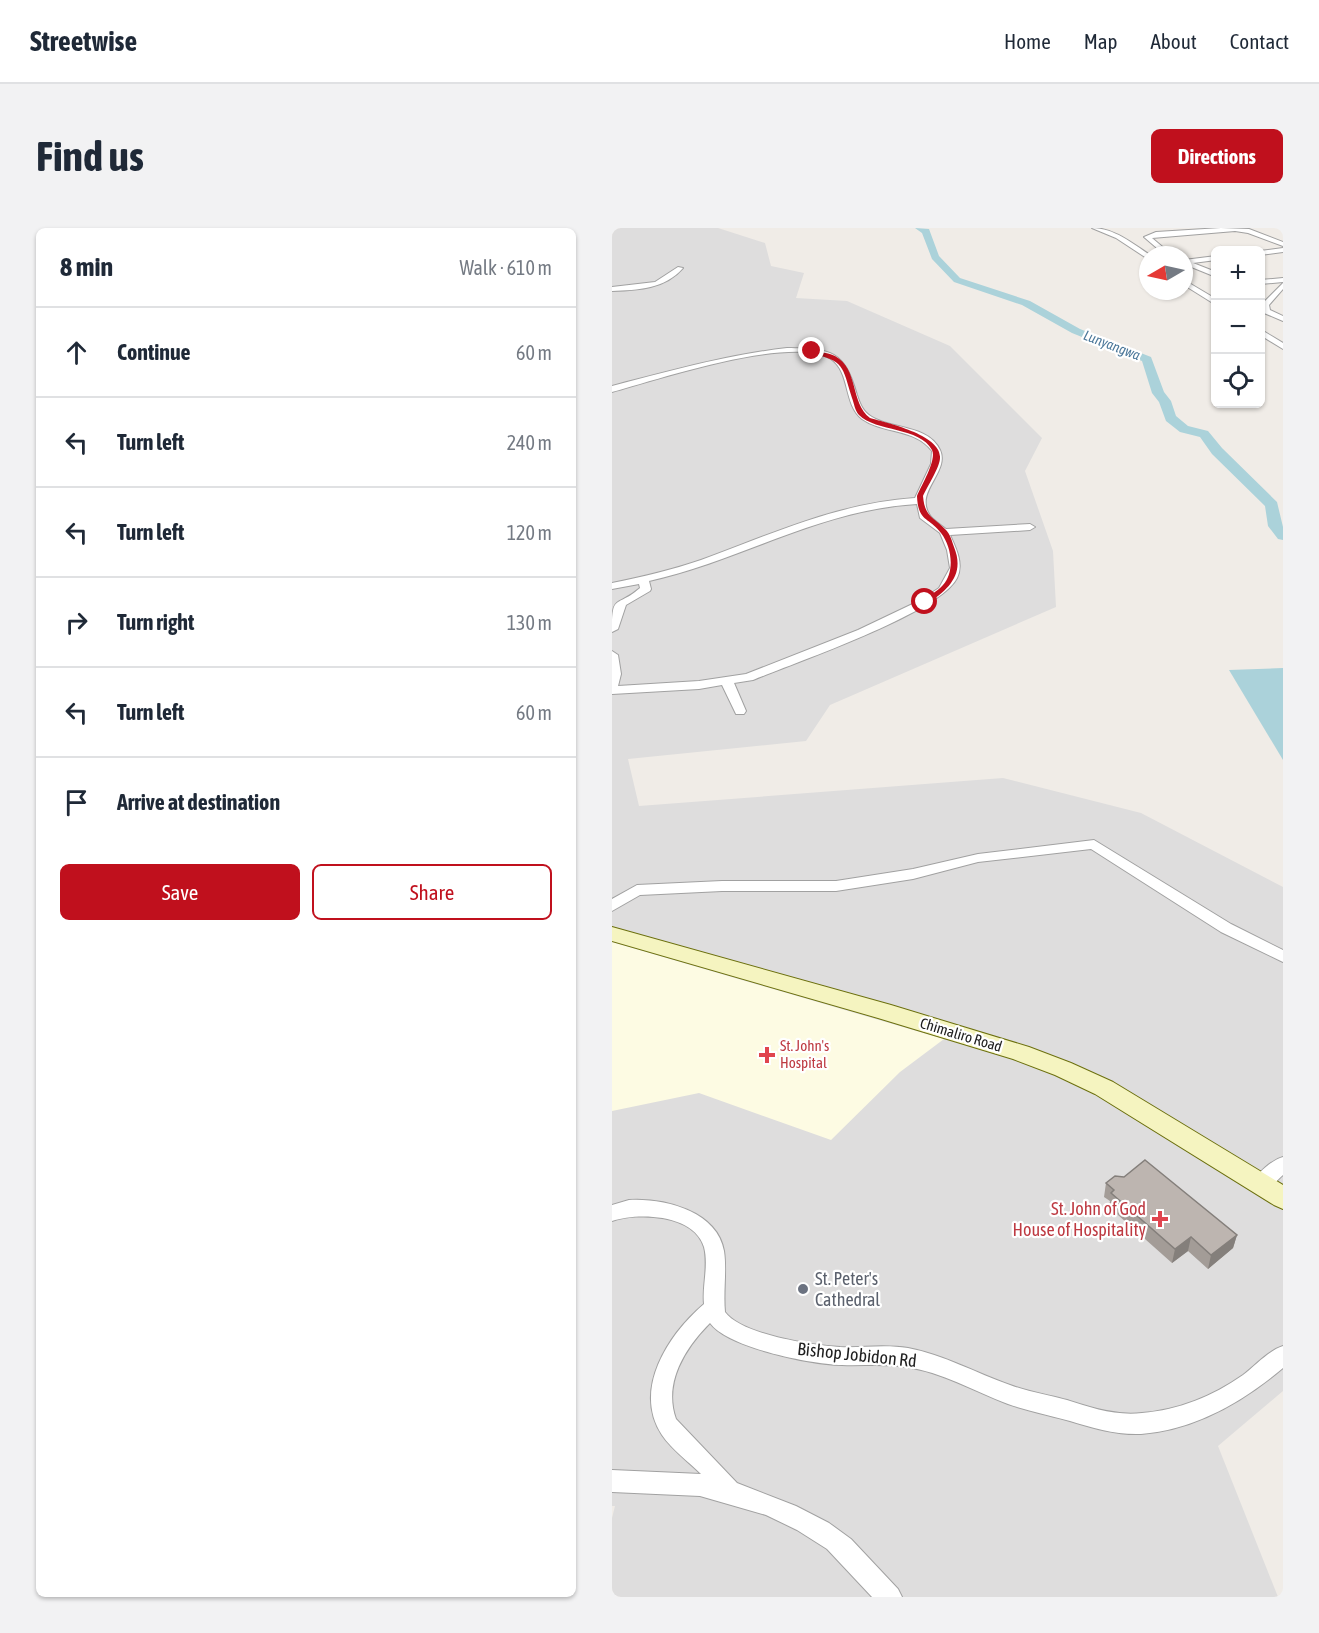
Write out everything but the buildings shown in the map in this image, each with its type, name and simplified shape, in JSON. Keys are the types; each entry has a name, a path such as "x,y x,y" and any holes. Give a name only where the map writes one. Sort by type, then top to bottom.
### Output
{"street":[{"path":"1095,228 1118,237 1139,251"},
{"path":"1156,246 1146,238 1235,229 1249,231 1283,244"},
{"path":"1265,252 1283,250"},
{"path":"1193,261 1211,259"},
{"path":"1193,266 1211,273"},
{"path":"612,289 652,285 674,276 680,268"},
{"path":"1265,282 1283,280"},
{"path":"1283,285 1266,302 1265,307 1283,320"},
{"path":"1193,288 1211,300"},
{"path":"1265,295 1283,298"},
{"path":"1265,334 1283,346"},
{"path":"612,389 749,355 796,351 825,354 845,366 860,413 868,419 925,438 935,449 937,458 920,496 920,501 924,516 944,532 952,550 955,568 944,590 925,602 862,632 749,677 727,682 612,688 615,674 612,656"},
{"path":"612,586 643,580 713,558 761,537 851,509 920,501"},
{"path":"944,532 1030,527"},
{"path":"612,629 621,603 646,589 643,580"},
{"path":"727,682 740,711"},
{"path":"612,906 637,890 836,886 913,874 978,858 1095,844 1226,928 1283,957"},
{"name":"Chimaliro Road","path":"612,934 883,1011 1021,1053 1063,1069 1104,1088 1283,1198"},
{"path":"1261,1184 1283,1164"},
{"path":"612,1213 620,1209 646,1207 676,1213 692,1220 711,1239 717,1260 713,1309 695,1324 680,1343 662,1389 662,1412 668,1426 681,1442 706,1464 730,1492"},
{"name":"Bishop Jobidon Rd","path":"713,1309 722,1325 796,1351 839,1356 904,1357 945,1367 1012,1395 1115,1423 1152,1423 1184,1415 1221,1400 1257,1378 1283,1355"},
{"path":"612,1481 675,1483 730,1492 798,1519 819,1530 856,1561 880,1590 890,1597"}],"shaded area":[{"path":"612,228 718,228 765,243 771,266 804,273 796,298 847,301 950,346 1042,438 1025,471 1053,551 1056,607 830,705 806,741 628,759 639,806 1003,778 1141,813 1283,887 1283,1391 1218,1446 1278,1597 612,1597 612,1518 615,1506 612,1506"},
{"name":"St. John's Hospital","path":"612,942 944,1039 900,1072 831,1140 699,1093 612,1111"}],"water":[{"path":"1283,668 1283,760 1229,670"}],"waterway":[{"name":"Lunyangwa","path":"919,228 926,231 935,257 957,280 1026,303 1076,331 1147,359 1158,393 1165,401 1170,418 1184,429 1204,434 1217,451 1272,505 1275,526 1283,536"}],"place":[{"name":"St. John's Hospital","path":"767,1055"},
{"name":"St. John of God House of Hospitality","path":"1160,1219"},
{"name":"St. Peter's Cathedral","path":"803,1289"}],"route":[{"path":"812,351 833,357 845,366 860,413 868,419 925,438 935,449 937,458 920,496 920,501 924,516 944,532 952,550 955,568 944,590 925,602"}]}
